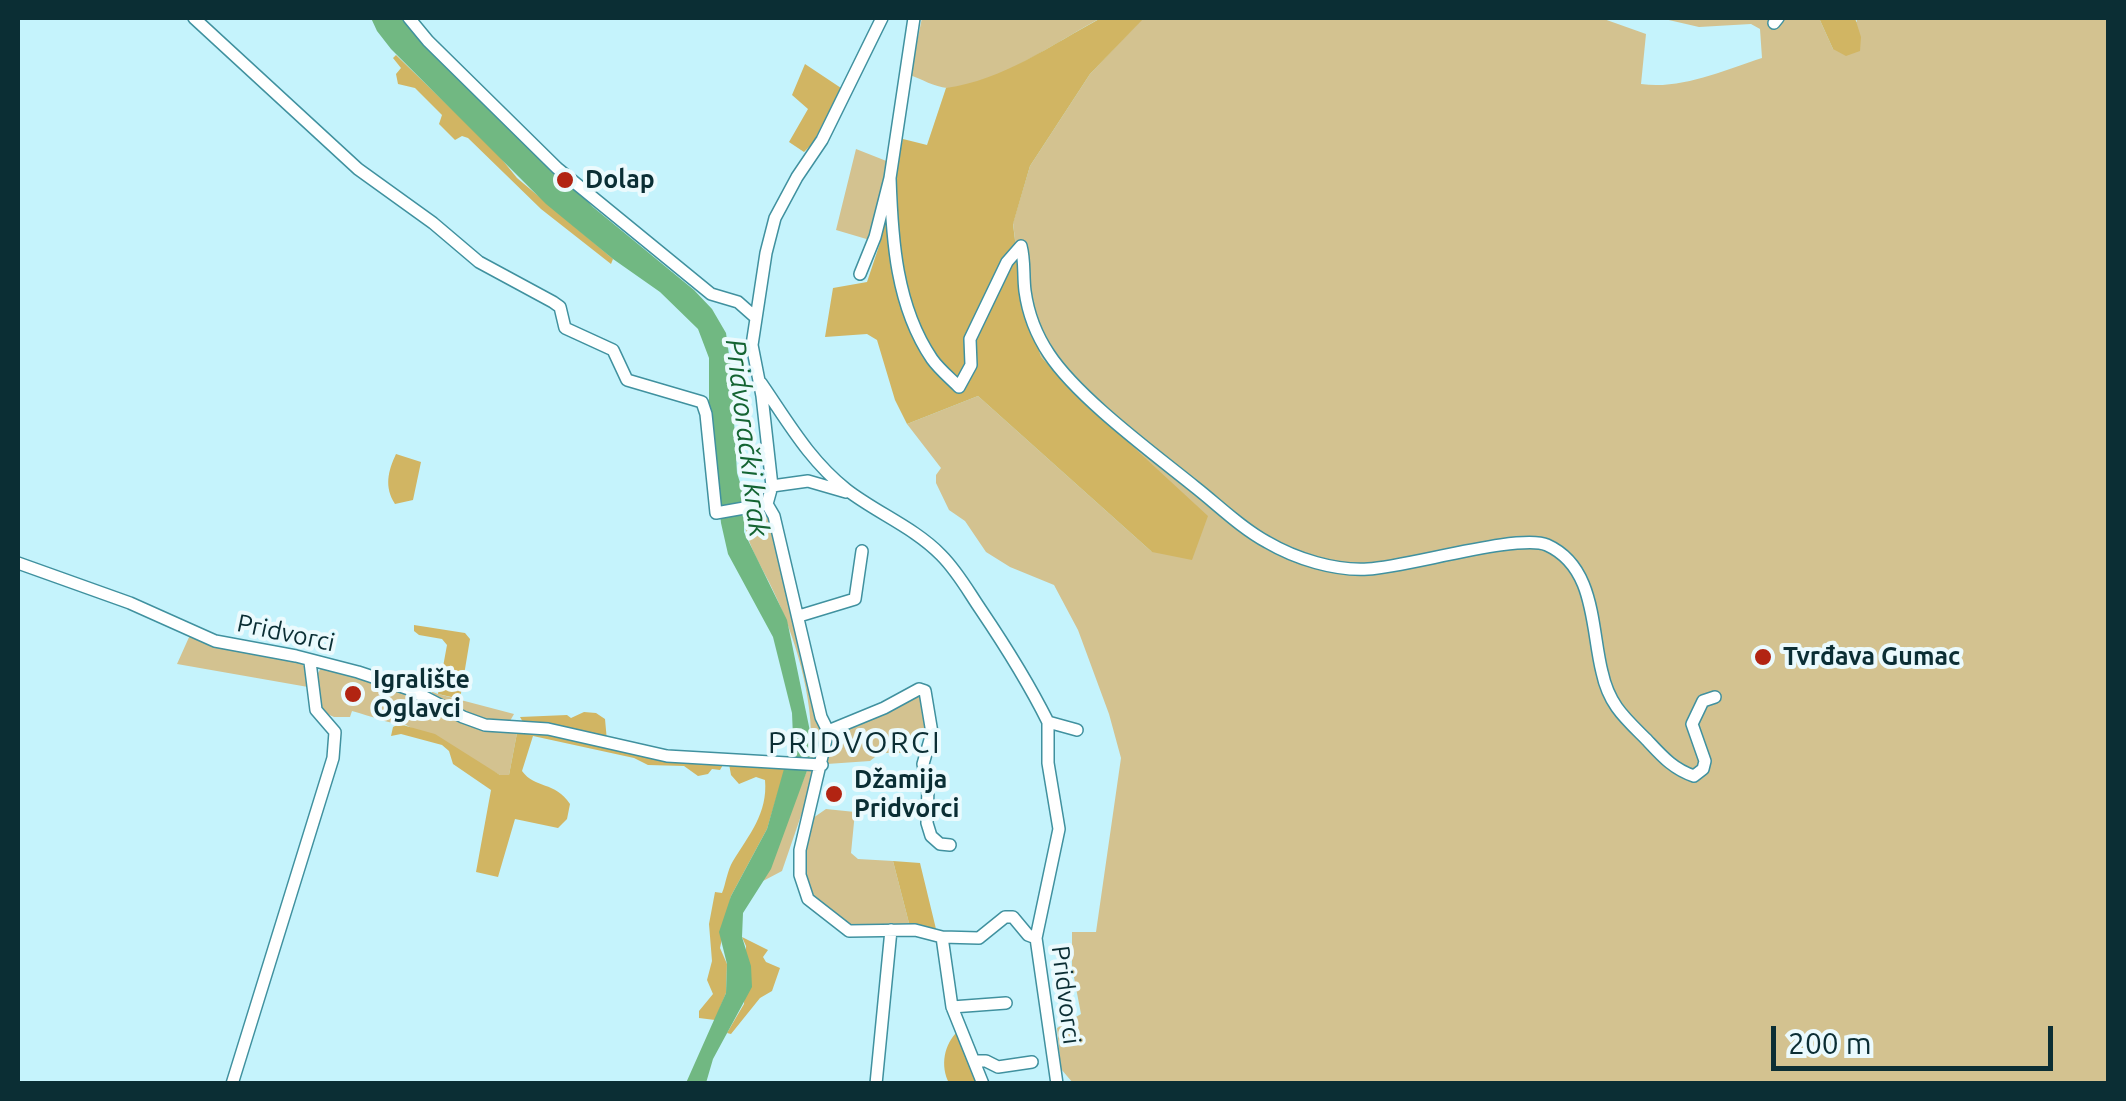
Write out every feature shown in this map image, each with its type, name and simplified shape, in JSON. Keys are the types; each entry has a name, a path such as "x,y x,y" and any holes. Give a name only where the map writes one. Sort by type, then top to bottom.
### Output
{"street":[{"path":"194,18 358,169 479,262 560,307 565,328 613,350 627,380 702,402 716,514 767,504"},
{"path":"410,18 428,41 557,168 710,294 738,302 755,317"},
{"path":"882,18 822,140 775,218 752,345 772,486 767,504 774,516 813,686 828,731 815,765 800,850 804,890 819,910 849,931 915,930 942,937 979,938 1004,917 1013,917 1028,936 1036,938"},
{"path":"860,274 875,238 890,178 914,18"},
{"path":"890,178 892,237 908,312 932,360 959,387 972,365 970,339 1007,262 1021,246 1025,260 1024,289 1033,324 1050,355 1075,384 1150,451 1266,542 1344,570 1419,562 1522,541 1546,544 1568,560 1587,591 1602,672 1624,720 1666,762 1682,772 1694,776 1703,769 1705,761 1692,724 1703,701 1714,697"},
{"path":"758,380 807,453 850,493 926,541 942,556 1009,649 1048,722 1077,730"},
{"path":"772,486 808,481 850,493"},
{"path":"798,616 855,599 859,593 862,551"},
{"name":"Pridvorci","path":"18,562 130,603 215,641 358,672 410,689 485,725 548,730 666,756 815,765"},
{"path":"232,1084 334,758 335,732 316,710 310,662"},
{"path":"828,731 919,689 925,691 932,733 923,764 928,787 927,823 940,844 950,845"},
{"name":"Pridvorci","path":"1048,722 1048,764 1059,829 1036,938 1057,1084"},
{"path":"876,1084 892,930"},
{"path":"942,937 952,1008 984,1084"},
{"path":"952,1008 1006,1003"},
{"path":"975,1062 986,1060 998,1067 1032,1062"}],"shaded area":[{"path":"371,18 404,18 593,207 694,290 712,309 726,333 737,473 744,495 744,532 787,620 812,741 808,768 771,869 743,913 742,937 751,966 752,987 713,1059 706,1083 686,1083 726,993 727,964 719,932 731,896 767,829 793,737 792,713 773,637 728,554 721,523 709,410 709,358 698,329 660,292 546,204 391,49"},
{"path":"922,18 1101,18 1004,72 964,87 947,88 910,75"},
{"path":"1101,18 1144,18 1090,74 1030,166 1013,224 1022,297 1041,357 1208,516 1192,560 1152,552 978,396 907,424 895,400 877,340 867,334 825,337 833,288 867,282 880,243 903,139 927,145 946,88 1007,69"},
{"path":"1143,18 1601,18 1646,34 1641,84 1656,85 1702,78 1762,58 1760,29 1751,24 1699,27 1660,18 1819,18 1833,49 1857,21 1855,18 2108,18 2108,1083 1073,1083 1061,1069 1057,1028 1081,1014 1072,967 1072,932 1096,932 1121,758 1078,630 1054,585 1010,567 986,552 965,521 949,510 936,483 941,468 907,424 978,396 1152,552 1078,396 1041,357 1022,297 1013,223 1030,166 1090,74"},
{"path":"1819,18 1855,18 1861,37 1860,51 1846,56 1833,49"},
{"path":"396,55 496,152 517,178 613,259 611,264 541,209 468,138 455,140 439,124 442,115 415,88 398,84 396,74 401,68 393,58"},
{"path":"805,64 841,88 813,143 804,152 789,142 808,109 792,95"},
{"path":"894,137 903,139 880,243 836,230 856,149 889,162"},
{"path":"396,454 421,462 413,500 395,504 388,479"},
{"path":"769,510 821,736 820,753 810,760 808,699 798,657 785,617 751,546 743,512"},
{"path":"414,625 465,633 470,639 460,699 438,694 447,645 442,639 419,635"},
{"path":"190,635 301,662 308,687 177,664"},
{"path":"321,668 387,685 517,733 509,775 500,775 406,725 352,711 350,717 334,717 321,711 314,680"},
{"path":"430,691 514,714 510,721 500,723 478,720"},
{"path":"920,695 924,701 925,733 923,738 904,743 904,753 880,753 870,761 827,764 836,729"},
{"path":"584,712 605,719 607,741 524,724 520,717 571,718"},
{"path":"399,724 435,734 500,775 509,775 517,733 533,731 724,763 720,770 712,769 698,776 684,766 648,765 634,758 533,736 522,771 564,797 570,804 567,819 558,828 515,819 498,877 476,872 491,790 453,764 449,751 442,745 401,734 391,736 393,727"},
{"path":"729,764 786,766 767,829 731,896 720,948 727,964 726,993 715,1020 699,1018 699,1011 713,994 707,980 712,961 709,924 715,892 722,893 731,865 760,813 765,792 765,780 756,777 739,784 731,775"},
{"path":"808,768 816,772 782,871 763,881"},
{"path":"826,809 855,812 851,853 858,859 893,861 910,927 850,928 806,890 803,874 807,841 813,818"},
{"path":"893,861 920,863 936,929 910,927"},
{"path":"742,937 768,950 763,957 766,962 780,968 772,991 760,998 731,1034 727,1033 744,1004 746,946"},
{"path":"958,1031 978,1083 949,1083 946,1076 947,1049"}],"place":[{"name":"Dolap","path":"565,180"},
{"name":"Tvrđava Gumac","path":"1763,657"},
{"name":"Igralište Oglavci","path":"353,694"},
{"name":"Džamija Pridvorci","path":"834,794"}],"district":[{"name":"PRIDVORCI","path":"855,743"}],"water label":[{"name":"Pridvorački krak","path":"747,438"}]}
